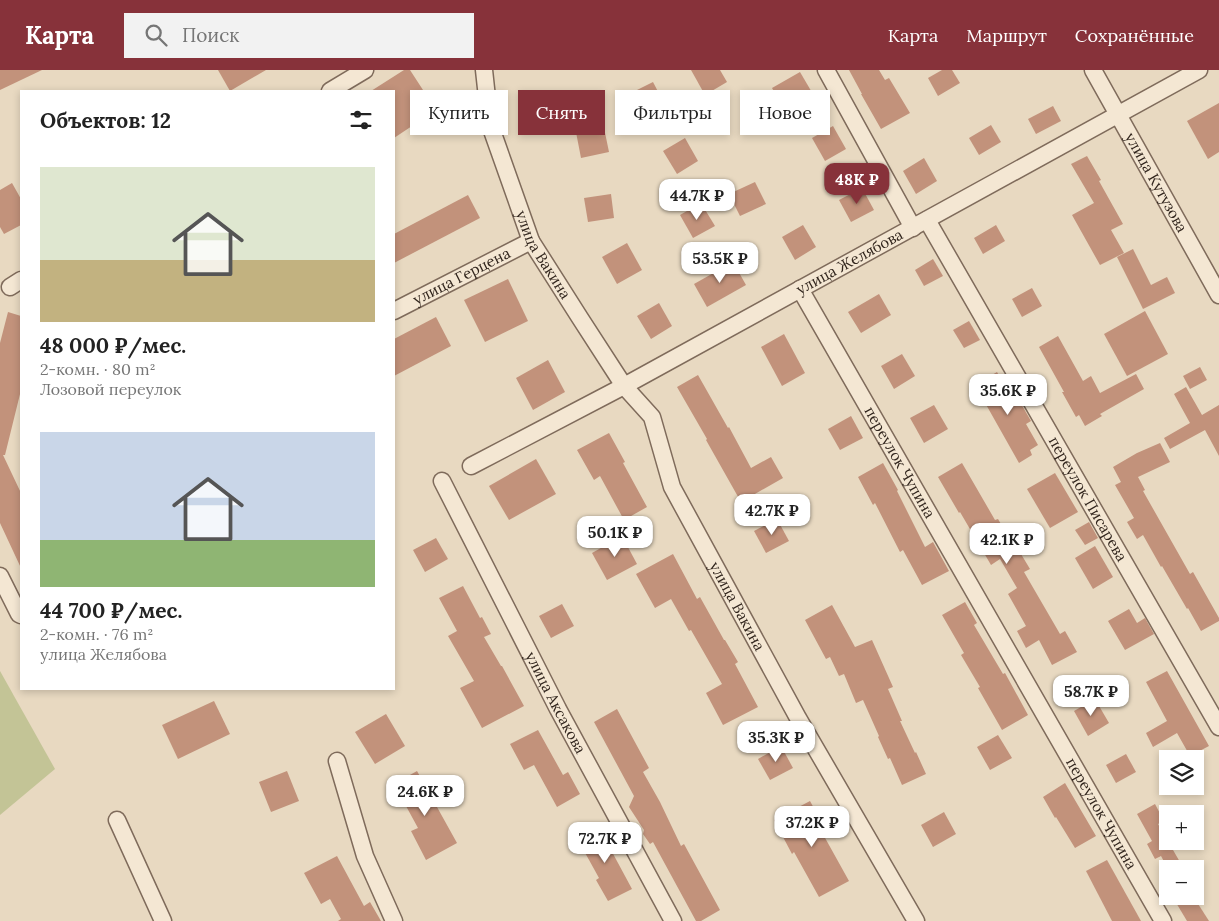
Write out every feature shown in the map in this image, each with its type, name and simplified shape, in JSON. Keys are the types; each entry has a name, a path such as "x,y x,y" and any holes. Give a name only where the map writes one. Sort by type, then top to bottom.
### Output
{"street":[{"path":"332,90 365,70"},
{"name":"улица Вакина","path":"484,70 490,125 531,241 624,386 652,417 672,487 798,718 916,921"},
{"name":"переулок Писарева","path":"826,70 920,224 1219,727"},
{"name":"улица Кутузова","path":"1093,70 1219,295"},
{"name":"улица Желябова","path":"471,466 624,386 1199,70"},
{"name":"улица Герцена","path":"395,310 531,241"},
{"name":"переулок Чупина","path":"800,289 1163,921"},
{"name":"улица Аксакова","path":"442,481 558,709 673,921"},
{"path":"0,576 20,615"},
{"path":"337,761 365,856 394,921"},
{"path":"117,820 163,921"}],"green space":[{"path":"0,671 55,769 0,815"}],"building":[{"path":"0,70 42,70 0,90"},
{"path":"218,70 266,70 232,90 229,90"},
{"path":"404,70 410,70 423,90 410,90 410,127 395,137 395,90 373,90"},
{"path":"691,70 720,70 727,82 713,90 702,90"},
{"path":"849,70 879,70 885,80 889,78 910,113 881,129"},
{"path":"942,70 952,70 960,83 938,96 928,78"},
{"path":"800,72 811,90 773,90 772,88"},
{"path":"653,82 657,90 637,90"},
{"path":"1219,103 1219,152 1208,159 1187,121"},
{"path":"1053,106 1061,121 1036,134 1028,119"},
{"path":"991,125 1001,142 979,155 969,138"},
{"path":"833,126 846,149 825,161 812,138 817,135 830,135 830,128"},
{"path":"605,133 609,152 581,158 577,135 605,135"},
{"path":"685,138 698,161 677,174 663,151"},
{"path":"1087,156 1123,224 1111,230 1124,253 1100,265 1072,215 1094,203 1071,164"},
{"path":"924,158 937,181 916,194 903,171"},
{"path":"755,182 766,204 740,216 729,194"},
{"path":"12,183 20,197 20,226 4,234 0,227 0,190"},
{"path":"862,188 874,210 851,222 839,200"},
{"path":"611,194 614,218 588,222 584,198"},
{"path":"468,195 480,218 395,262 395,233"},
{"path":"701,203 715,226 693,238 680,215"},
{"path":"803,225 816,247 795,260 782,237"},
{"path":"996,225 1005,241 983,254 974,238"},
{"path":"627,243 642,270 617,284 602,257"},
{"path":"1133,249 1151,285 1167,277 1175,293 1143,309 1117,257"},
{"path":"933,259 943,276 924,286 915,270"},
{"path":"733,262 746,285 707,307 694,284"},
{"path":"508,279 528,321 485,342 464,300"},
{"path":"1032,288 1042,306 1022,317 1012,299"},
{"path":"879,294 891,315 861,333 848,312"},
{"path":"659,303 672,326 651,339 637,316"},
{"path":"1145,311 1168,354 1127,376 1104,334"},
{"path":"8,312 20,316 20,394 5,455 3,455 20,491 20,566 0,523 0,343"},
{"path":"436,317 451,346 395,375 395,338"},
{"path":"969,321 980,340 964,348 953,330"},
{"path":"784,334 805,373 782,386 761,347"},
{"path":"1058,336 1083,381 1091,376 1100,393 1136,374 1144,389 1100,414 1102,416 1085,426 1079,415 1076,417 1039,347"},
{"path":"902,354 915,376 894,389 881,366"},
{"path":"548,360 565,392 533,410 516,378"},
{"path":"1200,367 1207,380 1190,389 1183,376"},
{"path":"997,372 1011,397 1016,395 1031,421 1026,424 1038,445 1030,450 1032,455 1019,463 975,385"},
{"path":"698,375 751,468 771,457 783,478 741,502 677,387"},
{"path":"1186,387 1202,415 1219,405 1219,456 1205,430 1170,449 1164,438 1190,423 1174,394"},
{"path":"934,405 948,429 924,443 910,418"},
{"path":"851,416 863,438 840,450 828,429"},
{"path":"609,433 647,507 624,520 600,476 594,480 577,450"},
{"path":"1160,443 1170,462 1138,477 1145,490 1143,491 1190,574 1193,572 1219,618 1219,621 1201,631 1143,535 1137,539 1127,522 1134,518 1115,485 1121,482 1113,467 1137,453"},
{"path":"536,459 556,494 509,520 489,486"},
{"path":"883,463 925,547 933,542 949,571 922,585 903,550 900,552 875,503 873,505 858,477"},
{"path":"962,463 995,520 998,519 1016,550 1018,549 1030,569 1024,572 1060,634 1065,631 1077,652 1052,665 1039,640 1026,648 1017,631 1026,626 1008,594 1017,588 1000,559 991,565 938,477"},
{"path":"1055,473 1078,512 1050,528 1027,489"},
{"path":"777,519 789,541 766,553 754,531"},
{"path":"1089,522 1098,538 1085,545 1075,530"},
{"path":"622,536 637,564 607,580 592,553"},
{"path":"436,538 448,559 425,572 413,550"},
{"path":"1095,546 1113,577 1093,589 1075,558"},
{"path":"673,554 697,599 700,597 738,662 735,664 758,707 723,725 706,693 722,684 691,630 689,631 671,599 655,608 636,574"},
{"path":"463,586 491,634 484,637 524,706 482,728 460,688 474,681 448,636 457,631 439,598"},
{"path":"965,602 977,623 974,625 1003,674 1005,673 1028,715 1002,730 961,655 964,653 942,615"},
{"path":"562,604 574,626 551,638 539,616"},
{"path":"832,605 855,647 872,640 893,687 888,689 902,721 900,721 926,774 902,785 890,758 888,759 863,700 856,703 844,674 839,676 830,657 826,659 805,620"},
{"path":"1129,609 1137,623 1145,618 1154,634 1125,650 1108,621"},
{"path":"1167,671 1209,746 1201,750 1187,750 1177,733 1153,747 1146,733 1167,721 1146,682"},
{"path":"1095,699 1109,723 1088,736 1074,711"},
{"path":"214,701 230,734 178,759 162,725"},
{"path":"617,709 649,768 643,772 681,846 684,844 720,910 701,921 696,921 653,842 650,844 643,834 644,830 629,807 634,796 594,722"},
{"path":"386,714 405,746 375,764 355,732"},
{"path":"538,730 563,775 568,772 580,794 557,807 534,765 524,770 510,744"},
{"path":"998,735 1012,758 990,770 977,747"},
{"path":"781,746 793,768 770,780 758,759"},
{"path":"1126,754 1136,772 1116,783 1106,765"},
{"path":"287,771 299,801 271,812 259,782"},
{"path":"417,771 457,843 426,860 411,831 418,828 394,784"},
{"path":"1065,783 1096,836 1075,848 1043,797"},
{"path":"810,801 828,834 824,836 849,881 819,897 794,852 792,854 774,820"},
{"path":"1155,804 1159,812 1159,850 1173,850 1179,860 1163,860 1161,856 1155,859 1147,844 1152,841 1137,814"},
{"path":"944,812 956,834 933,847 921,825"},
{"path":"601,827 632,889 608,901 596,880 599,878 578,840"},
{"path":"337,856 364,906 370,902 381,921 338,921 341,919 330,899 321,904 304,873"},
{"path":"1107,860 1141,921 1112,921 1086,871"},
{"path":"1177,905 1199,905 1209,921 1187,921"}]}
